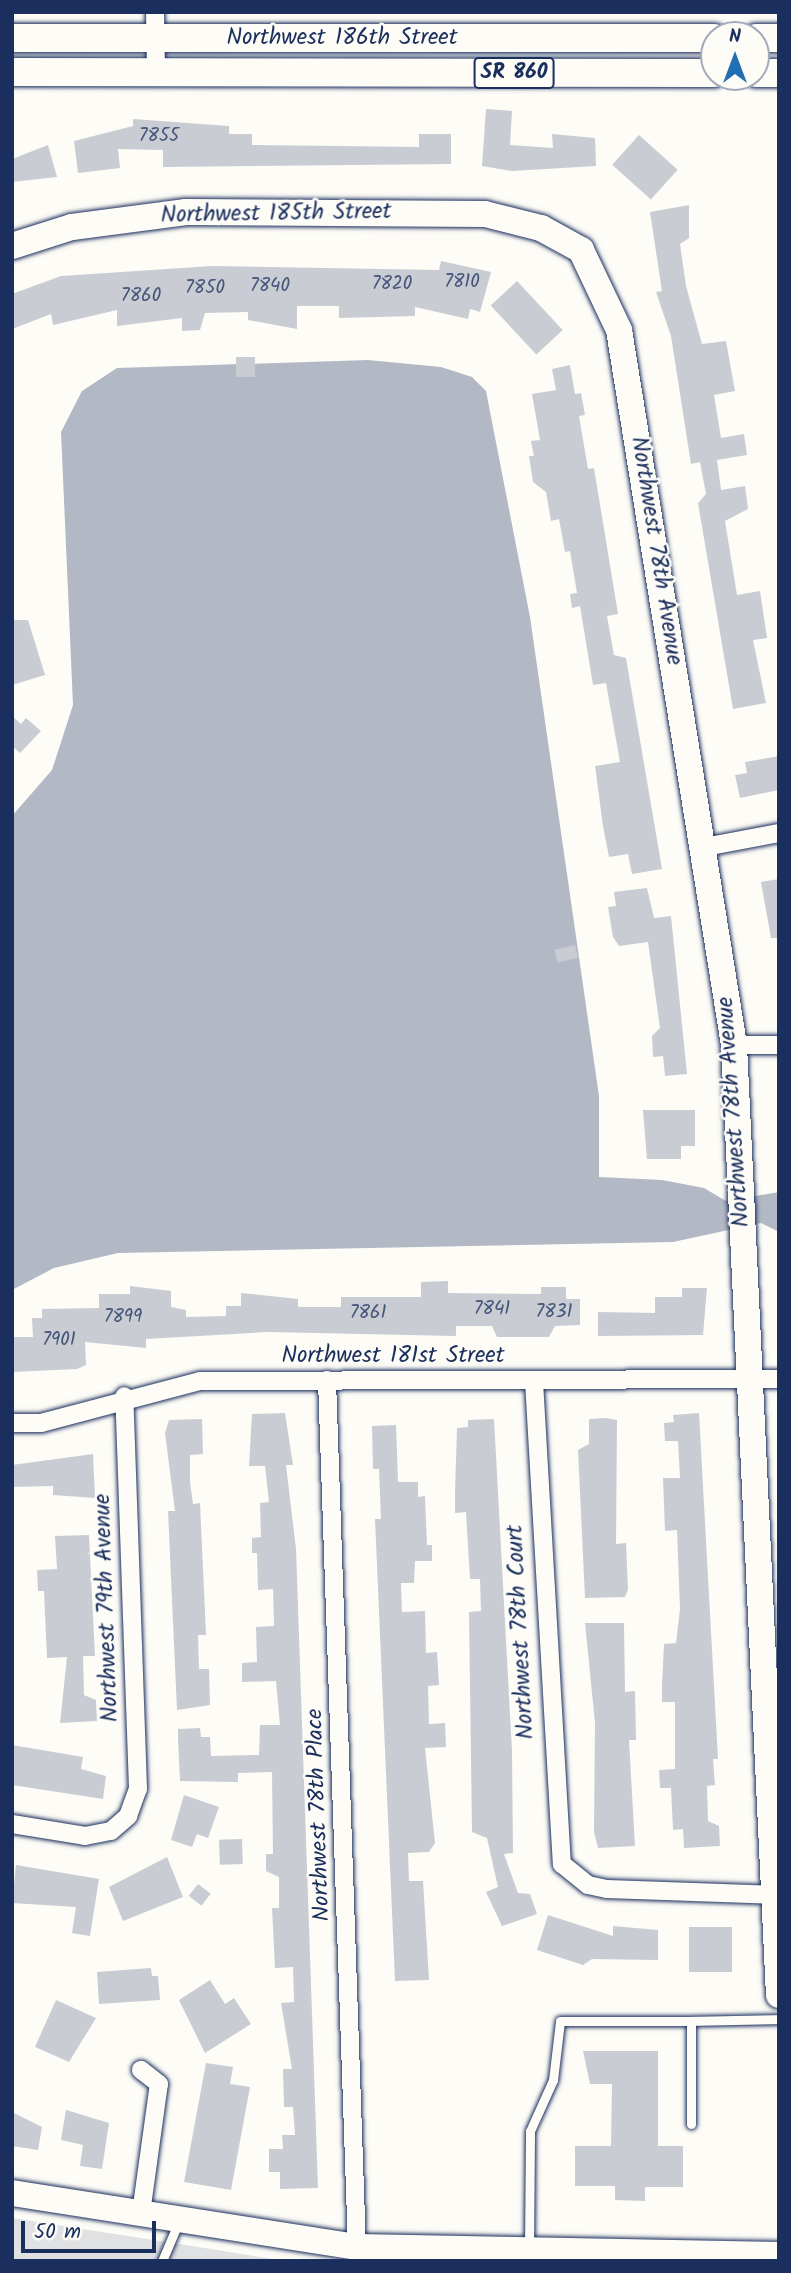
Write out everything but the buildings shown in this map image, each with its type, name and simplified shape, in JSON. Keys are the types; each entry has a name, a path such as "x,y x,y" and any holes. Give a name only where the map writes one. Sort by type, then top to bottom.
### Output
{"main road":[{"name":"Northwest 186th Street","path":"12,38 155,25 700,38"},
{"name":"Northwest 186th Street","path":"12,72 700,73"}],"street":[{"path":"155,25 156,72"},
{"name":"Northwest 185th Street","path":"12,246 72,227 186,212 485,214 541,228"},
{"name":"Northwest 78th Avenue","path":"541,228 580,250 619,330 705,847 734,1045 748,1379 777,1895 779,1994"},
{"path":"705,847 779,833"},
{"path":"734,1045 779,1045"},
{"name":"Northwest 181st Street","path":"12,1423 41,1423 124,1396 200,1381 779,1379"},
{"name":"Northwest 78th Place","path":"327,1380 357,2247"},
{"name":"Northwest 78th Court","path":"534,1381 556,1837 572,1876 607,1889 777,1895"},
{"name":"Northwest 79th Avenue","path":"12,1824 85,1836 111,1830 128,1816 138,1789 124,1396"},
{"path":"141,2070 159,2084 141,2213"},
{"path":"12,2193 357,2247 461,2255 529,2250 561,2256 779,2255"}],"lane":[{"path":"529,2250 530,2131 553,2080 560,2021 779,2019"},
{"path":"691,2021 691,2124"},
{"path":"162,2261 180,2219"}],"shaded area":[{"path":"368,360 441,367 472,377 486,391 530,617 599,1096 599,1177 662,1180 704,1188 726,1201 779,1192 779,1232 761,1223 673,1242 118,1253 54,1268 12,1290 12,816 52,770 73,705 61,432 82,391 117,368"},
{"path":"12,2218 211,2249 285,2261 12,2261"}]}
